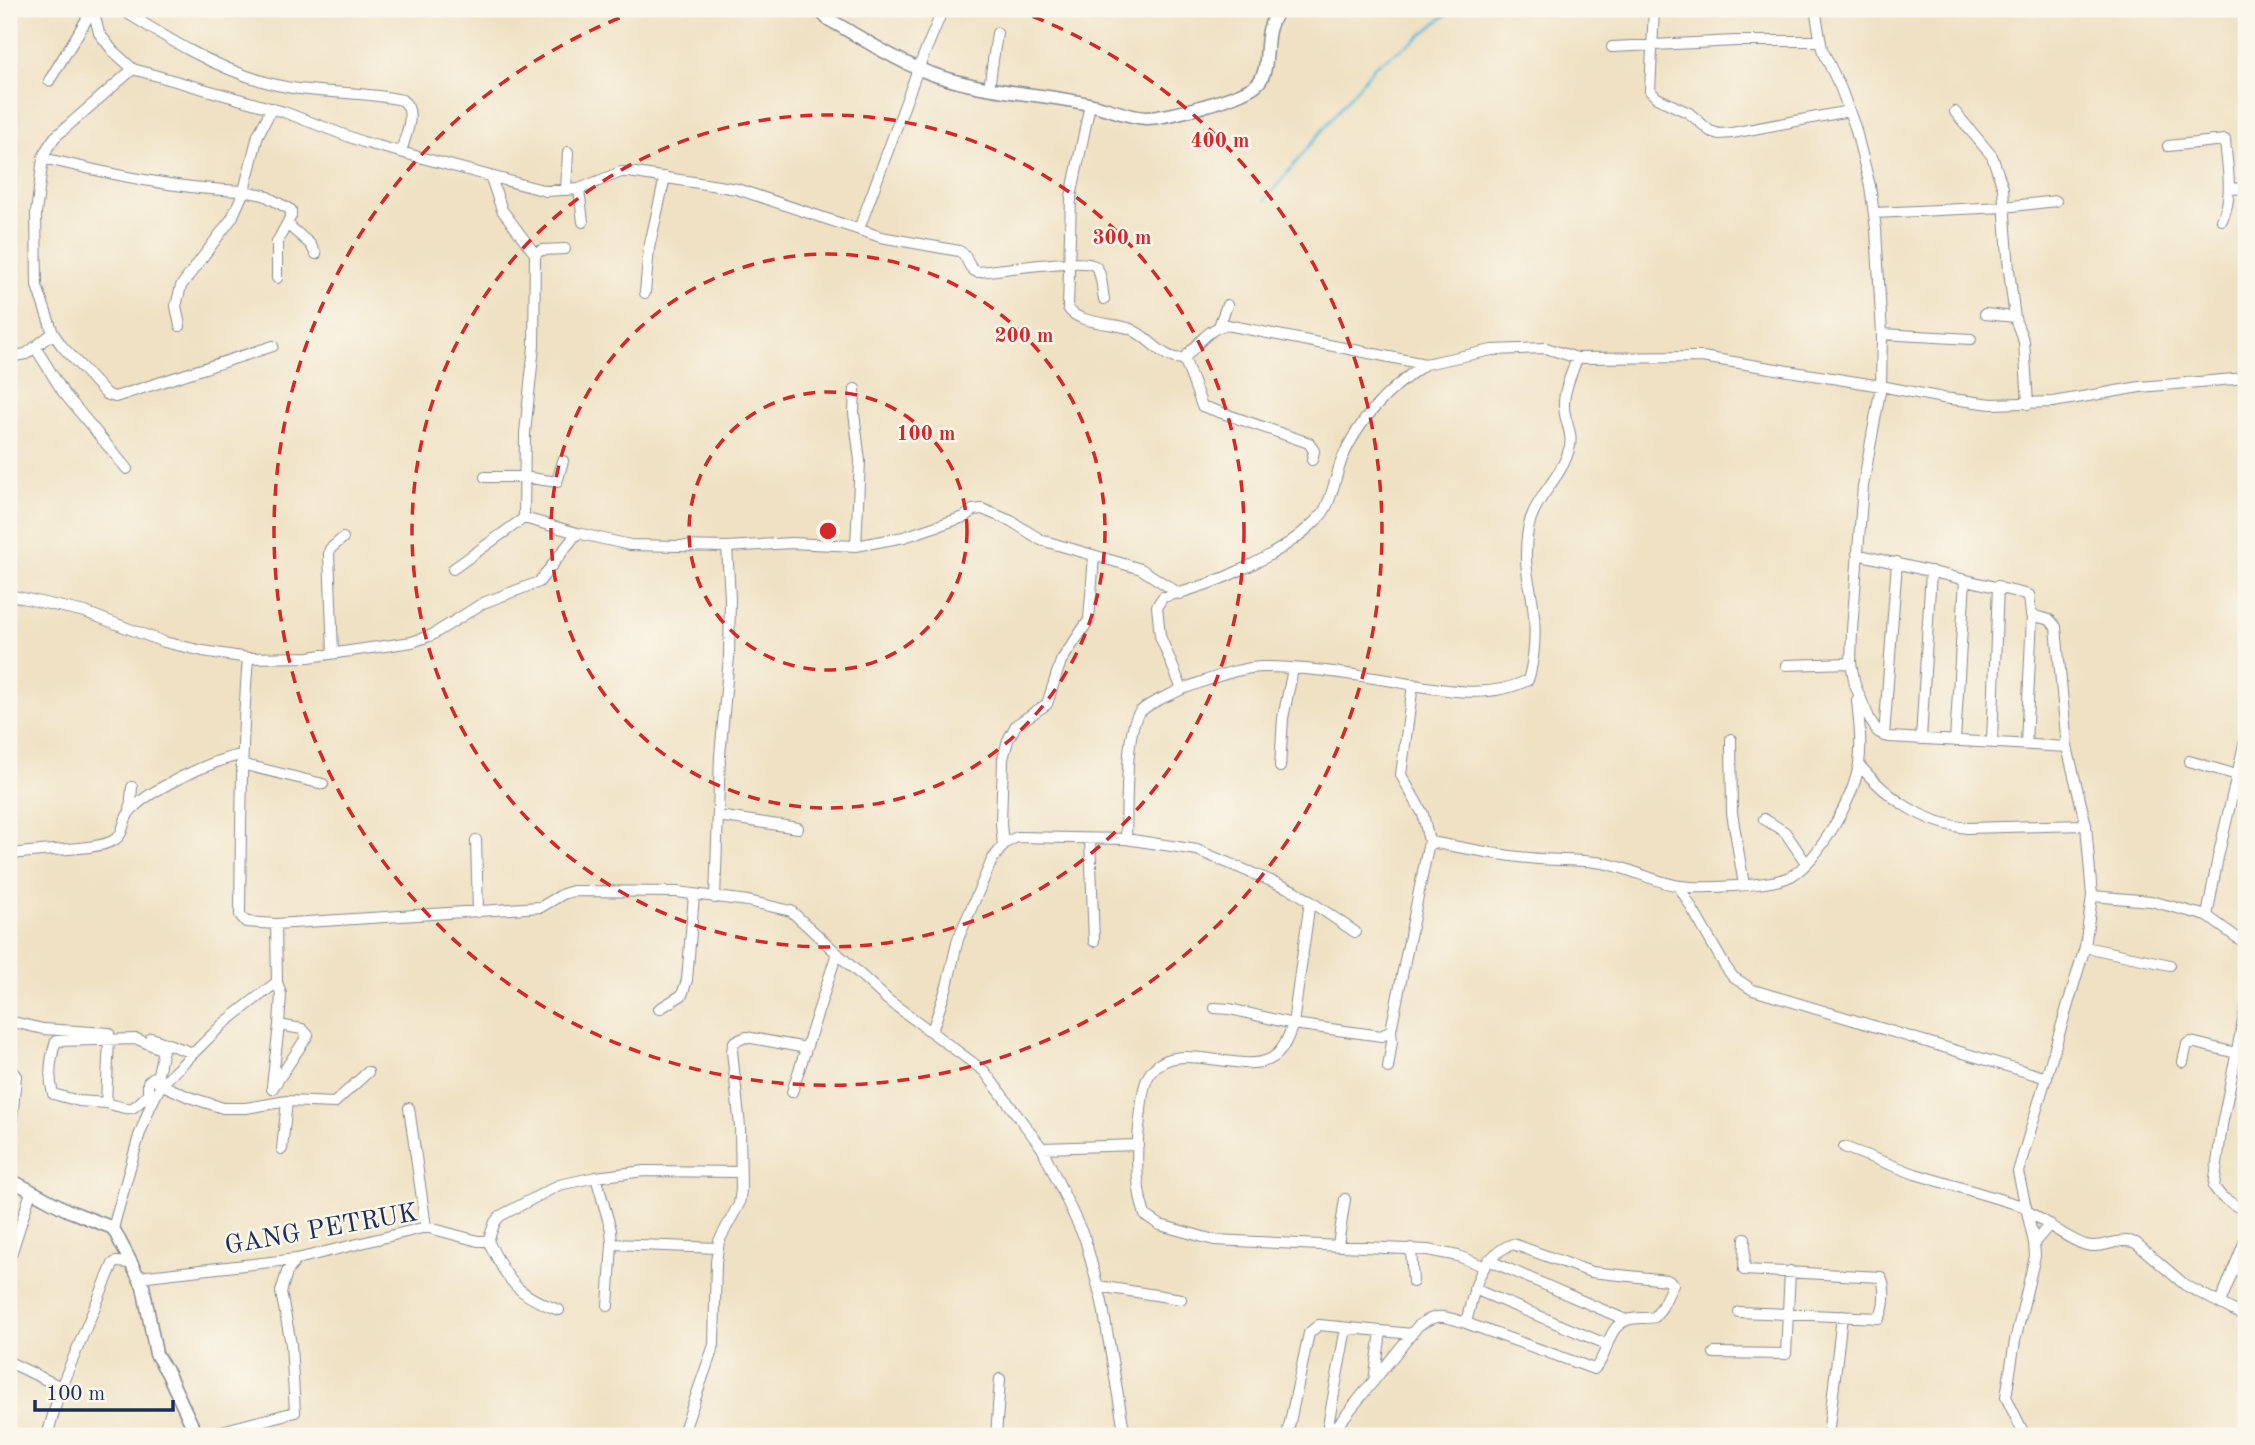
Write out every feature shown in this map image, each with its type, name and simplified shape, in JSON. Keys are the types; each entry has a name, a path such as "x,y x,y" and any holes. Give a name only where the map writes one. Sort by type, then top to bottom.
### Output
{"street":[{"path":"93,9 99,33 113,51 133,69 272,108 363,142 546,191 579,189 621,172 737,189 881,237 962,252 970,267 977,272 1068,261 1092,264 1097,267 1104,299"},
{"path":"49,82 93,9"},
{"path":"121,9 196,55 270,84 357,92 402,100 407,103 411,113 401,152"},
{"path":"818,9 828,19 918,69 972,86 1090,104 1143,118 1163,117 1258,83 1262,74 1270,24 1273,16 1281,9"},
{"path":"859,229 943,9"},
{"path":"1654,9 1648,86 1652,95 1677,106 1715,133 1732,133 1849,111"},
{"path":"1429,842 1528,858 1601,863 1631,869 1679,886 1744,885 1787,878 1817,851 1842,810 1859,765 1860,740 1851,663 1866,458 1881,386 1882,334 1870,186 1849,111 1820,41 1815,9"},
{"path":"989,89 997,33"},
{"path":"1612,47 1820,41"},
{"path":"133,69 55,137 43,158 36,213 37,286 53,333 106,394 115,397 273,346"},
{"path":"1090,104 1071,197 1068,261 1068,308 1071,313 1076,317 1129,328 1172,358 1184,358 1219,326 1227,305"},
{"path":"180,326 176,306 181,286 232,218 244,191 258,135 272,108"},
{"path":"1955,112 1992,156 2003,188 2015,317 2024,342 2028,404"},
{"path":"2168,146 2225,141 2229,188 2227,209 2222,220"},
{"path":"566,190 568,152"},
{"path":"43,158 131,179 200,190 244,191 264,195 287,206 291,210 291,216 277,242 277,278"},
{"path":"645,293 649,248 664,177"},
{"path":"491,178 502,210 535,254 534,346 525,433 524,518"},
{"path":"2229,188 2246,188"},
{"path":"579,189 583,222"},
{"path":"1874,212 2004,207 2056,201"},
{"path":"287,224 310,244 316,254"},
{"path":"535,254 542,250 565,249"},
{"path":"1986,314 2015,317"},
{"path":"1219,326 1227,325 1283,335 1425,364"},
{"path":"9,357 26,354 53,333"},
{"path":"1882,334 1971,339"},
{"path":"35,347 63,392 127,469"},
{"path":"1182,689 1160,636 1157,606 1163,597 1226,578 1285,545 1324,512 1343,457 1373,407 1405,377 1425,364 1492,350 1546,348 1577,358 1702,357 1979,402 2028,404 2140,387 2246,378"},
{"path":"1184,358 1202,406 1309,443 1314,451 1312,460"},
{"path":"1126,839 1130,738 1134,720 1142,710 1182,689 1249,668 1343,674 1454,691 1496,691 1528,680 1532,667 1534,615 1526,570 1528,531 1533,512 1561,470 1571,442 1570,427 1563,407 1577,358"},
{"path":"855,389 854,413 860,461 856,546"},
{"path":"485,477 524,477 557,482 563,461"},
{"path":"524,518 630,545 727,547 791,543 856,546 904,537 964,517 979,508 1011,521 1041,540 1142,569 1180,594"},
{"path":"453,569 524,518"},
{"path":"9,594 85,612 164,642 202,651 248,658 309,657 412,642 432,635 483,603 539,582 577,533"},
{"path":"333,653 329,554 330,549 343,538"},
{"path":"715,898 720,756 729,657 727,547"},
{"path":"1857,554 2029,595 2032,616 2026,744"},
{"path":"1003,845 1000,824 1003,759 1008,740 1016,725 1047,704 1061,661 1089,620 1094,556"},
{"path":"1884,736 1897,562"},
{"path":"1921,739 1931,570"},
{"path":"1955,741 1965,580"},
{"path":"1992,742 1998,586"},
{"path":"2025,1436 2006,1397 2015,1340 2034,1265 2034,1242 2019,1179 2019,1166 2085,947 2092,895 2085,825 2067,747 2056,627 2050,621 2032,616"},
{"path":"248,658 242,759 240,915 246,922 276,924 541,907 573,891 677,892 770,905 791,911 888,1000 984,1071 1042,1148 1085,1239 1098,1286 1125,1436"},
{"path":"1786,665 1851,663"},
{"path":"1280,766 1283,718 1293,669"},
{"path":"1388,1068 1391,1030 1429,842 1423,814 1401,775 1413,684"},
{"path":"1855,685 1870,720 1884,736 2067,747"},
{"path":"2207,916 2246,736"},
{"path":"1731,739 1732,813 1744,885"},
{"path":"130,811 205,765 242,759 323,784"},
{"path":"2189,761 2237,775"},
{"path":"1859,765 1892,798 1907,808 1950,826 1967,828 2085,825"},
{"path":"9,855 103,845 114,841 122,833 130,811 132,787"},
{"path":"718,816 798,828"},
{"path":"1764,819 1785,832 1806,863"},
{"path":"932,1031 947,986 958,939 992,860 1003,845 1017,837 1126,839 1197,850 1295,891 1355,932"},
{"path":"1090,839 1094,941"},
{"path":"476,840 478,912"},
{"path":"1679,886 1725,966 1733,977 1753,990 2047,1078"},
{"path":"659,1009 681,995 687,980 694,895"},
{"path":"2092,895 2151,901 2207,916 2246,944"},
{"path":"1310,901 1293,1024 1281,1049 1265,1061 1178,1057 1160,1062 1150,1073 1145,1085 1138,1145 1140,1202 1145,1216 1160,1226 1214,1241 1411,1248 1458,1256 1485,1263 1626,1320 1655,1317 1672,1282 1591,1272 1518,1244 1507,1246 1485,1263 1474,1289 1466,1323"},
{"path":"270,1104 281,994 277,982 276,924"},
{"path":"2085,947 2170,965"},
{"path":"792,1092 837,953"},
{"path":"113,1228 151,1096 148,1082 158,1074 163,1050 137,1039 56,1041 50,1069 53,1094 79,1101 134,1109 151,1096 223,1024 277,982"},
{"path":"2246,1006 2222,1125 2214,1187 2222,1197 2246,1212"},
{"path":"1215,1008 1293,1024 1382,1036 1391,1030"},
{"path":"9,1021 43,1029 131,1033 193,1053"},
{"path":"272,1089 308,1035 302,1029 279,1025"},
{"path":"682,1436 714,1345 719,1241 739,1204 741,1190 740,1127 732,1051 734,1042 746,1037 806,1048"},
{"path":"106,1103 109,1038"},
{"path":"2183,1062 2187,1044 2191,1042 2236,1053"},
{"path":"9,1066 16,1076 9,1154"},
{"path":"155,1076 161,1085 223,1108 246,1108 287,1101 334,1103 369,1072"},
{"path":"282,1149 287,1101"},
{"path":"409,1108 426,1227"},
{"path":"1042,1148 1138,1145"},
{"path":"1844,1147 1915,1174 2026,1209 2083,1244 2090,1246 2126,1240 2136,1243 2185,1285 2246,1317"},
{"path":"559,1310 514,1286 505,1275 488,1241 495,1222 508,1211 554,1187 596,1177 644,1171 740,1172"},
{"path":"596,1177 611,1230 608,1306"},
{"path":"9,1179 31,1192 113,1228 143,1286 156,1354 197,1436"},
{"path":"9,1261 31,1192"},
{"path":"1338,1245 1345,1199"},
{"path":"2034,1242 2050,1224"},
{"name":"GANG PETRUK","path":"139,1277 297,1259 426,1227 478,1241 488,1241"},
{"path":"1739,1312 1881,1316 1882,1279 1744,1270 1745,1238"},
{"path":"2220,1303 2246,1238"},
{"path":"612,1244 718,1248"},
{"path":"1411,1248 1413,1282"},
{"path":"202,1436 295,1412 291,1343 281,1292 287,1272 297,1259"},
{"path":"47,1436 61,1387 113,1264 132,1263"},
{"path":"1714,1353 1786,1354 1790,1271"},
{"path":"1098,1286 1181,1299"},
{"path":"1474,1289 1606,1344"},
{"path":"1327,1436 1418,1326 1436,1316 1466,1323 1594,1369 1617,1327 1626,1320"},
{"path":"1828,1436 1842,1316"},
{"path":"1287,1436 1310,1332 1319,1325 1412,1334"},
{"path":"1327,1436 1346,1328"},
{"path":"1374,1381 1381,1332"},
{"path":"9,1362 61,1387"},
{"path":"996,1436 1000,1379"}],"waterway":[{"path":"1265,200 1375,66 1419,37 1453,9"}]}
